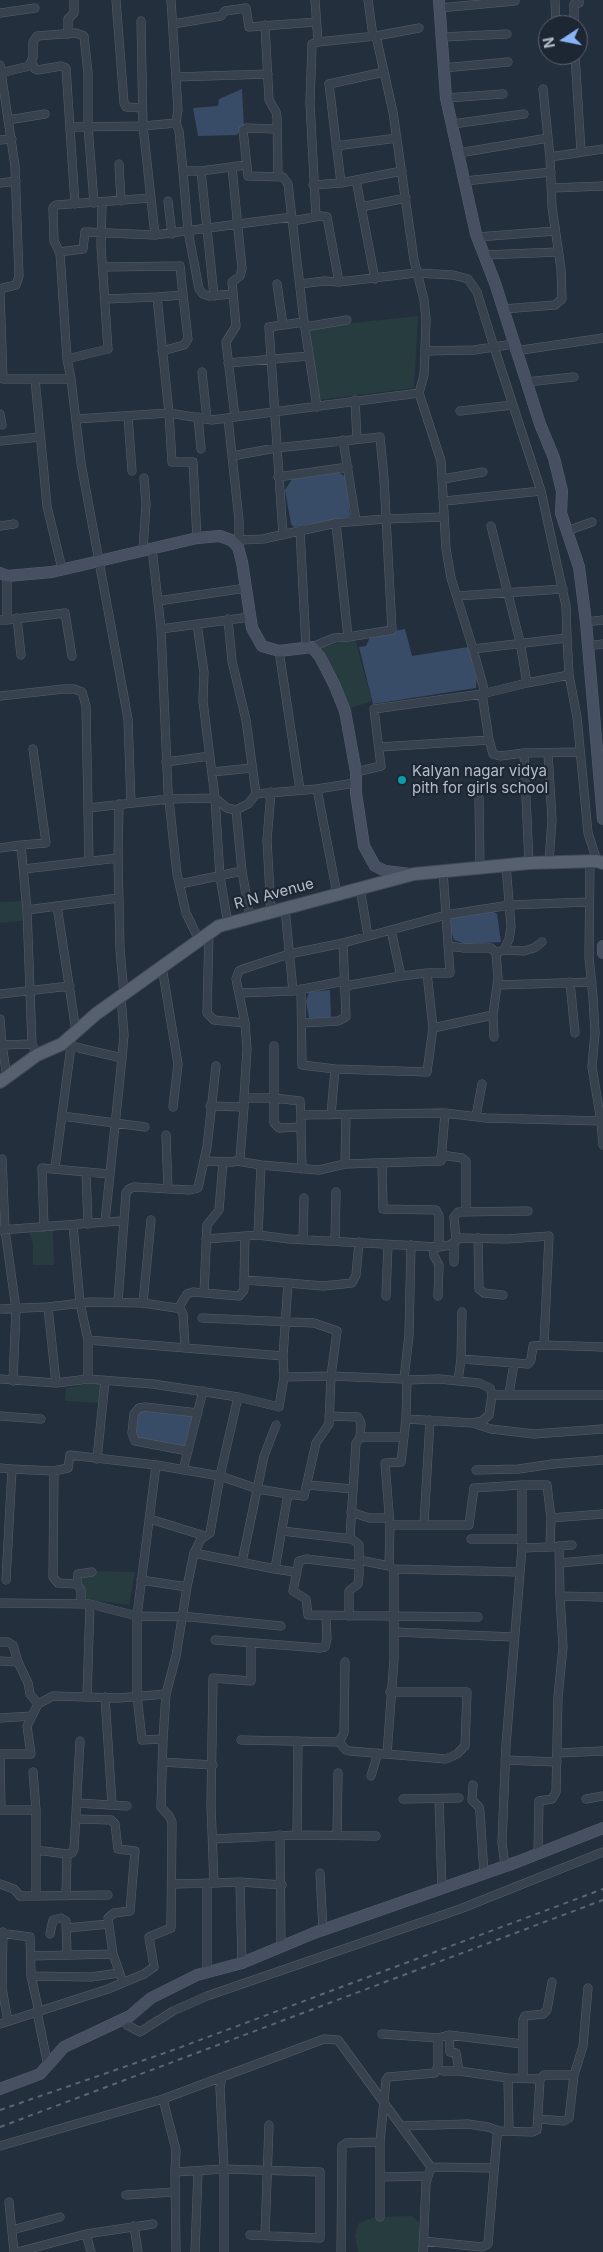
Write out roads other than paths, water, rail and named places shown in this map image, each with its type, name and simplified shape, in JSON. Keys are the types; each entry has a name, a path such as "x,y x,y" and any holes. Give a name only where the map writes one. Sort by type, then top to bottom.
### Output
{"main road":[{"name":"R N Avenue","path":"4,1080 34,1049 66,1045 76,1031 96,1014 219,926 414,874 529,863 597,862"}],"street":[{"path":"68,34 68,19 74,13 74,0"},
{"path":"116,0 124,103 126,107 142,108"},
{"path":"171,0 178,116 176,123 179,131 188,231 200,289 205,296 233,294"},
{"path":"315,0 318,42"},
{"path":"368,0 374,36 384,72 397,138 416,273 420,280 426,320 424,375 419,393 442,461 446,549 451,578 473,649 483,693 489,740 493,754 500,756 524,753 580,752"},
{"path":"556,0 556,15"},
{"path":"574,15 574,4 579,3 579,0"},
{"path":"515,1 439,4 446,98 478,237 503,309 512,346 556,466 562,491 561,513 579,568 586,622 603,818"},
{"path":"0,13 35,8"},
{"path":"173,24 221,16 225,11 246,8 248,10 249,27 316,22"},
{"path":"141,21 143,126 154,236"},
{"path":"265,25 270,103 276,112 278,176"},
{"path":"316,217 310,98 312,46 318,42 374,36 419,28"},
{"path":"67,359 108,350 101,234 88,126 89,89 86,42 81,34 37,36 33,42 32,63 35,69 61,66 66,68 75,204"},
{"path":"442,38 507,34"},
{"path":"443,68 508,62"},
{"path":"32,63 26,68 1,69 12,139 16,181 19,280 14,286 0,290 1,380 71,379"},
{"path":"576,65 581,152"},
{"path":"342,182 329,83 384,72"},
{"path":"176,77 268,74"},
{"path":"503,309 559,304 563,292 555,231 543,89"},
{"path":"446,98 503,94"},
{"path":"8,120 45,114"},
{"path":"453,124 524,114"},
{"path":"71,127 143,126 176,123"},
{"path":"276,129 246,128 243,130 246,166 249,176 283,177 288,184 304,324 317,407"},
{"path":"336,146 397,138"},
{"path":"459,153 548,138"},
{"path":"0,140 12,139"},
{"path":"550,157 603,149"},
{"path":"119,164 120,201"},
{"path":"183,171 246,166"},
{"path":"232,167 242,269 240,276 232,282 236,326 226,342 232,456 239,544 252,628 262,646 279,652 309,647 334,638 392,630 380,437 276,448 232,456"},
{"path":"201,171 214,296"},
{"path":"313,185 356,180 402,171"},
{"path":"466,181 551,172"},
{"path":"356,180 375,279"},
{"path":"0,183 16,181"},
{"path":"552,188 603,186"},
{"path":"131,803 128,719 80,463 67,359 59,252 54,241 53,208 75,204 150,198"},
{"path":"361,207 406,198"},
{"path":"168,201 172,234"},
{"path":"59,252 83,250 84,232 154,236 206,228 324,216 329,220 339,282"},
{"path":"478,237 555,231"},
{"path":"484,255 558,252"},
{"path":"103,267 180,266 188,339 184,345 162,351"},
{"path":"300,284 375,279 416,273 452,275 468,279 473,284 497,347 541,492 566,606 569,675 577,717 588,833 597,862 589,902 589,958 595,1033 592,1067 603,1145"},
{"path":"278,284 283,325"},
{"path":"105,299 183,295"},
{"path":"156,297 172,462 193,462 197,538"},
{"path":"283,535 268,327 347,320"},
{"path":"425,351 474,350 603,338"},
{"path":"228,363 309,356"},
{"path":"202,372 207,419"},
{"path":"526,382 574,377"},
{"path":"35,380 47,506 62,569"},
{"path":"76,419 168,414 212,420 419,393"},
{"path":"355,400 357,439"},
{"path":"460,411 514,405"},
{"path":"0,414 2,425"},
{"path":"128,416 132,471"},
{"path":"198,417 201,450"},
{"path":"0,441 40,438"},
{"path":"343,440 356,522"},
{"path":"278,476 348,467"},
{"path":"443,479 483,472"},
{"path":"144,478 147,549 158,601 161,629 166,762 180,884 186,913 204,937 208,1013 214,1020 245,1023"},
{"path":"445,502 541,492"},
{"path":"72,656 65,613 3,620 3,574 62,569 197,538 220,536 239,544 336,524 386,518 444,517"},
{"path":"566,531 592,522"},
{"path":"0,526 14,524"},
{"path":"336,524 348,637"},
{"path":"491,526 520,642 527,682"},
{"path":"300,530 309,647 320,657 345,711 364,846 375,866 385,871 414,874"},
{"path":"158,601 246,588"},
{"path":"457,596 563,589"},
{"path":"161,629 250,616"},
{"path":"17,618 21,655"},
{"path":"228,620 232,661 246,720 256,794"},
{"path":"586,622 603,620"},
{"path":"197,624 204,672 203,701 212,772 220,877 228,924"},
{"path":"473,649 567,638"},
{"path":"587,646 603,644"},
{"path":"279,652 300,790"},
{"path":"88,808 169,799 214,798 227,808 236,810 248,804 256,794 317,789 355,777 381,766 374,709 483,693 527,682 569,675"},
{"path":"0,696 64,689 74,689 82,692 86,706 89,861"},
{"path":"380,747 489,740"},
{"path":"0,848 46,843 33,749"},
{"path":"524,753 529,863"},
{"path":"548,753 552,820 549,862"},
{"path":"166,762 210,756"},
{"path":"212,772 252,768"},
{"path":"317,789 337,894"},
{"path":"270,792 267,840 271,912"},
{"path":"479,798 480,868"},
{"path":"105,1222 124,1035 118,898 119,804"},
{"path":"236,810 242,871 250,918"},
{"path":"1,1045 34,1049 29,991 27,910 21,845"},
{"path":"24,869 118,858"},
{"path":"494,1037 493,1015 500,952 510,933 510,905 506,865"},
{"path":"180,884 242,871"},
{"path":"239,993 297,990 428,973 450,973 443,872"},
{"path":"360,888 368,936"},
{"path":"27,910 118,898"},
{"path":"237,1161 242,1155 244,1098 247,1074 245,1023 236,978 239,972 268,959 368,936 446,915 510,905 589,902"},
{"path":"57,906 76,1031"},
{"path":"285,908 289,954 302,1023 302,1065 335,1069 428,1072 433,1028 428,973"},
{"path":"391,930 401,976"},
{"path":"302,1023 342,1020 346,1012 343,942"},
{"path":"448,946 491,948 500,952 529,950 542,942"},
{"path":"603,946 603,952"},
{"path":"162,967 178,1064 173,1106"},
{"path":"570,982 575,1033"},
{"path":"497,985 592,982"},
{"path":"0,994 70,986"},
{"path":"433,1028 493,1015"},
{"path":"0,1019 4,1080"},
{"path":"55,1168 62,1116 66,1045 122,1058"},
{"path":"274,1046 274,1123 280,1128 301,1127"},
{"path":"118,1302 124,1200 130,1189 190,1190 198,1188 204,1161 216,1066"},
{"path":"331,1115 335,1069"},
{"path":"476,1116 482,1084"},
{"path":"244,1098 274,1098 300,1101 302,1169"},
{"path":"210,1106 244,1107"},
{"path":"301,1115 446,1114 601,1121"},
{"path":"204,1161 237,1161 302,1169 323,1169 346,1164 441,1161 446,1114"},
{"path":"346,1115 346,1164"},
{"path":"62,1116 144,1126"},
{"path":"166,1135 168,1189"},
{"path":"441,1155 462,1158 466,1161 466,1211"},
{"path":"2,1159 2,1230 16,1309 13,1381"},
{"path":"204,1293 207,1224 219,1210 223,1162"},
{"path":"382,1164 383,1209 436,1210 439,1216 434,1256 439,1265 438,1296"},
{"path":"258,1235 261,1165"},
{"path":"44,1227 42,1169 55,1168 110,1174"},
{"path":"86,1172 88,1224"},
{"path":"335,1240 336,1192"},
{"path":"303,1239 304,1198"},
{"path":"454,1262 455,1214 466,1211 528,1211"},
{"path":"143,1303 151,1220"},
{"path":"2,1230 123,1221"},
{"path":"73,1225 80,1303 88,1340 88,1379"},
{"path":"206,1240 258,1235 436,1247 460,1238 507,1239 549,1236 544,1345"},
{"path":"0,1309 118,1302 143,1303 176,1308 179,1307 188,1294 204,1293 239,1296 244,1290 245,1236"},
{"path":"478,1238 479,1289 484,1293 503,1295"},
{"path":"244,1280 323,1286 352,1283 356,1275 359,1242"},
{"path":"386,1296 388,1244"},
{"path":"387,1754 395,1632 386,1463 400,1462 404,1437 411,1245"},
{"path":"0,1379 56,1382 88,1379 153,1384 238,1397 279,1407 284,1377 283,1356 288,1283"},
{"path":"48,1307 56,1382"},
{"path":"179,1307 183,1314 185,1347"},
{"path":"458,1382 461,1359 462,1312"},
{"path":"0,1468 54,1471 68,1468 70,1455 156,1465 220,1476 258,1489 304,1496 308,1486 313,1452 326,1430 329,1416 331,1376 338,1331 314,1323 202,1318"},
{"path":"88,1340 283,1356"},
{"path":"461,1359 530,1363 533,1346 603,1347"},
{"path":"509,1394 514,1363"},
{"path":"284,1377 331,1376 406,1380 439,1379 486,1385 492,1395 487,1418 474,1422 406,1419"},
{"path":"97,1458 105,1381"},
{"path":"183,1470 203,1391"},
{"path":"492,1395 603,1395"},
{"path":"48,2066 38,2012 31,1976 30,1937 1,1933 4,2022 38,2012 123,1984 154,1967 149,1937 171,1928 173,1884 172,1822 161,1807 162,1739 166,1694 194,1553 197,1544 210,1533 220,1476 238,1397"},
{"path":"188,1451 135,1441 132,1433 134,1414 139,1408 145,1407 198,1414"},
{"path":"0,1416 41,1419"},
{"path":"329,1416 359,1418 360,1438 356,1443 351,1539"},
{"path":"424,1524 430,1420"},
{"path":"474,1422 491,1429 534,1434 603,1429"},
{"path":"242,1562 264,1456 276,1425"},
{"path":"360,1438 404,1437"},
{"path":"476,1470 519,1469 603,1460"},
{"path":"156,1465 137,1616 137,1696 142,1740 162,1739"},
{"path":"6,1580 12,1469"},
{"path":"54,1471 53,1577 58,1583 77,1584"},
{"path":"505,1866 502,1843 505,1760 513,1637 522,1548 522,1485"},
{"path":"351,1512 369,1518 390,1521 469,1525 474,1488 547,1485 551,1518 550,1547"},
{"path":"308,1486 353,1489"},
{"path":"275,1569 288,1494"},
{"path":"551,1518 603,1514"},
{"path":"150,1519 205,1536"},
{"path":"282,1530 351,1539 359,1545 358,1584 350,1588 348,1594 348,1616"},
{"path":"471,1539 522,1538"},
{"path":"538,1854 539,1801 552,1799 556,1796 558,1697 563,1647 559,1546"},
{"path":"522,1548 572,1546"},
{"path":"194,1553 295,1572"},
{"path":"478,1617 308,1615 306,1599 293,1591 295,1572 299,1561 306,1559 359,1562 391,1567 519,1572"},
{"path":"560,1563 603,1559"},
{"path":"81,1604 81,1590 77,1584 78,1574 92,1572"},
{"path":"141,1580 187,1587"},
{"path":"560,1596 603,1597"},
{"path":"0,1602 90,1604 137,1616 182,1617 281,1626"},
{"path":"87,1696 90,1604"},
{"path":"215,1640 325,1647 326,1616"},
{"path":"395,1632 513,1637"},
{"path":"0,1642 8,1642 13,1645 18,1662 28,1683 30,1694 38,1704"},
{"path":"207,1973 213,1839 211,1804 213,1678 251,1681 251,1643"},
{"path":"0,1661 18,1662"},
{"path":"339,1742 344,1733 345,1662"},
{"path":"241,1740 339,1742 346,1750 446,1759 457,1754 465,1746 467,1692 390,1692"},
{"path":"36,1810 1,1810 0,1754 31,1754 27,1726 38,1704 53,1696 105,1697 166,1694"},
{"path":"105,1697 112,1804"},
{"path":"0,1718 32,1716"},
{"path":"36,1850 67,1854 72,1853 74,1849 80,1741"},
{"path":"297,1835 298,1741"},
{"path":"557,1753 603,1751"},
{"path":"371,1776 378,1754"},
{"path":"505,1760 557,1762"},
{"path":"162,1762 213,1765"},
{"path":"33,1772 36,1810 36,1896"},
{"path":"337,1835 338,1774"},
{"path":"472,1786 472,1800 479,1807 480,1812 484,1874"},
{"path":"586,1799 603,1796"},
{"path":"439,1798 442,1889"},
{"path":"403,1799 459,1798"},
{"path":"77,1803 126,1806"},
{"path":"77,1819 111,1820 114,1824 118,1848 135,1851 130,1911 114,1913 108,1918 113,1954 123,1984"},
{"path":"0,2089 40,2074 64,2047 123,2019 151,1998 207,1973 242,1963 323,1930 484,1874 603,1828"},
{"path":"213,1839 280,1835 376,1836"},
{"path":"280,1835 282,1885 281,1947"},
{"path":"123,2019 127,2025 140,2032 172,2011 207,1996 460,1908 603,1852"},
{"path":"66,1896 67,1854"},
{"path":"320,1873 323,1930"},
{"path":"173,1884 240,1882 282,1885"},
{"path":"240,1882 242,1963"},
{"path":"0,1884 14,1889 20,1896 108,1895"},
{"path":"50,1934 53,1920 66,1921 67,1954"},
{"path":"67,1928 109,1924"},
{"path":"31,1956 113,1954"},
{"path":"31,1976 91,1977 120,1973"},
{"path":"523,2078 522,2020 525,2016 543,2014 547,2010 552,1982"},
{"path":"538,2119 567,2120 569,2118 574,2075 583,2046 588,1988"},
{"path":"382,2034 438,2038 449,2035 522,2044"},
{"path":"449,2035 450,2052 456,2053 459,2071"},
{"path":"380,2217 380,2142 383,2103 388,2077 431,2074 438,2071 438,2038"},
{"path":"0,2146 163,2099 324,2040 334,2039 340,2043 431,2167"},
{"path":"444,2071 459,2071 508,2078 540,2079"},
{"path":"401,2126 468,2124 488,2127 499,2132 532,2132 537,2130 540,2079 544,2075 574,2075"},
{"path":"222,2077 220,2088 224,2169 224,2252"},
{"path":"508,2078 510,2131"},
{"path":"163,2099 176,2150 174,2192 176,2252"},
{"path":"265,2235 269,2124"},
{"path":"423,2241 455,2248 482,2247 488,2244 497,2136 499,2132"},
{"path":"341,2252 342,2146 346,2143 380,2142"},
{"path":"431,2167 494,2168"},
{"path":"423,2252 426,2183 431,2167"},
{"path":"175,2172 224,2169 320,2172 320,2238 250,2235"},
{"path":"195,2252 198,2172"},
{"path":"380,2177 428,2176"},
{"path":"126,2195 174,2192"},
{"path":"9,2202 15,2252 86,2234 153,2224"},
{"path":"12,2230 60,2217"},
{"path":"134,2226 138,2252"},
{"path":"86,2234 91,2252"}],"water":[{"path":"242,89 244,128 236,135 198,136 193,108 218,106 219,99"},
{"path":"335,470 346,477 350,517 294,527 291,524 285,490 292,479"},
{"path":"405,629 412,656 468,647 477,674 476,688 373,704 359,647 366,646 371,635"},
{"path":"488,908 497,914 501,942 466,944 454,940 449,924 455,913"},
{"path":"330,990 331,1020 312,1021 309,1018 306,1001 309,992"},
{"path":"139,1409 194,1415 186,1447 134,1437"}],"railway":[{"path":"0,2110 176,2049 603,1889"},
{"path":"0,2127 603,1900"}],"place":[{"name":"Kalyan nagar vidya pith for girls school","path":"402,780"}]}
